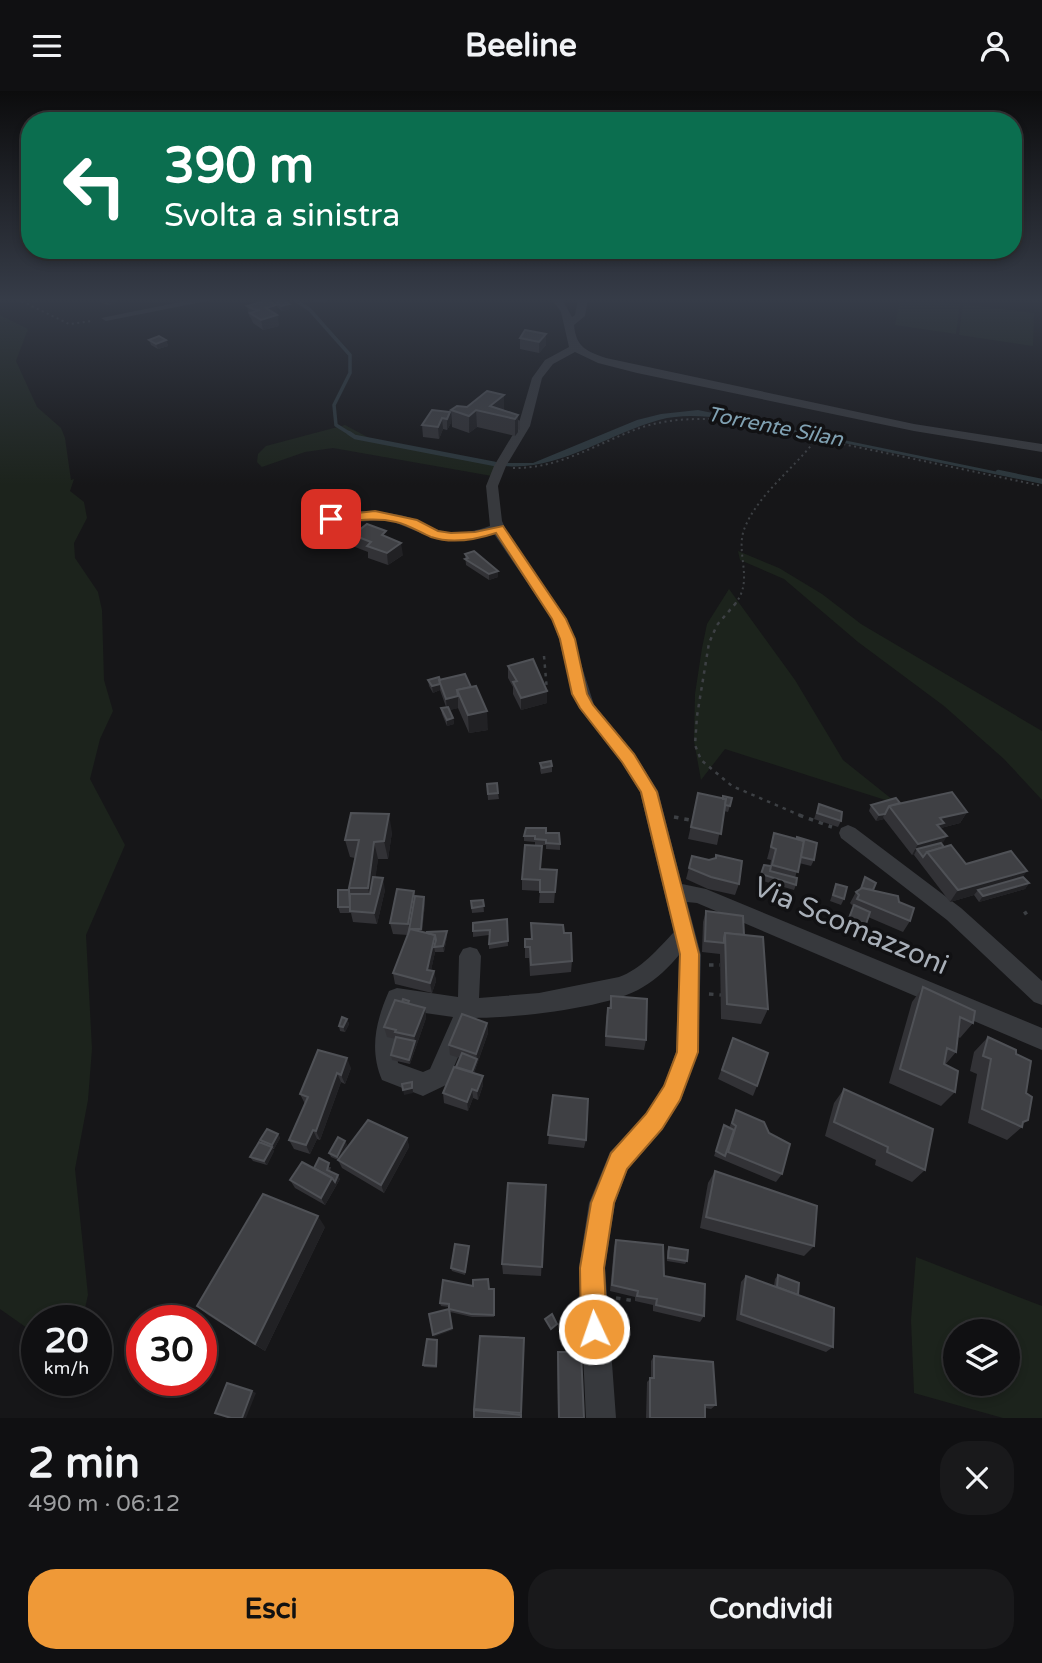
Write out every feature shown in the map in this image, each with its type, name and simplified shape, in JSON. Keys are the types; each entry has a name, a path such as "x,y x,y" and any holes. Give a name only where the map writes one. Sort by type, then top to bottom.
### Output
{"street":[{"path":"552,361 542,369 524,426 500,466 492,486 492,505 498,529 559,619 568,639 580,694 587,708 628,758 649,792 690,954 687,1052 673,1092 654,1122 619,1161 602,1203 592,1268 601,1418"},
{"path":"606,361 939,431 1042,448"},
{"path":"331,519 385,516 451,537 476,536 498,529"},
{"path":"848,833 954,915 1042,995"},
{"name":"Via Scomazzoni","path":"675,892 699,895 1042,1039"},
{"path":"470,956 468,1008 439,1077 423,1084 390,1072 386,1064 384,1038 397,998 431,1006 468,1008 485,1010 534,1006 634,982 686,933"}],"path":[{"path":"500,466 536,467 639,428 671,419 697,417 729,420 1042,486"},
{"path":"813,443 796,467 753,511 743,531 743,553 747,570 741,596 714,629 700,694 695,744 701,757 715,774 753,799 848,833"},
{"path":"542,694 547,692 544,656"},
{"path":"668,815 690,820"},
{"path":"709,965 720,965"},
{"path":"709,994 721,995"}],"shaded area":[{"path":"0,361 16,361 37,407 61,428 71,480 74,479 70,491 84,502 87,518 74,543 75,558 98,592 102,610 104,680 113,711 100,739 90,779 125,845 86,935 92,1049 88,1100 75,1169 88,1295 86,1305 21,1305 21,1324 0,1309"},
{"path":"345,425 373,440 501,463 492,476 333,448 305,452 262,467 257,462 258,454 266,446"},
{"path":"738,551 779,568 822,594 861,624 1042,731 1042,800 1004,759 944,706 858,642 784,579 740,560"},
{"path":"729,589 795,680 843,760 898,804 725,749 701,780 694,741 695,694 707,624"},
{"path":"916,1257 1042,1306 1042,1418 1003,1418 914,1393 911,1320"}],"water":[{"path":"698,410 1042,481 1042,484 724,418 700,416 659,420 545,463 505,466 507,463 533,463 637,420"}],"building":[{"path":"487,391 504,395 490,406 518,415 515,419 476,410 469,416 451,410 457,406 467,407"},
{"path":"432,410 450,412 447,419 442,418 438,427 422,425"},
{"path":"367,524 386,531 382,535 401,543 387,553 367,546 371,542 353,535"},
{"path":"474,551 498,571 489,574 465,559 468,558 465,554"},
{"path":"533,659 547,691 521,698 513,682 517,681 508,666"},
{"path":"465,674 471,687 457,690 458,696 446,699 439,680"},
{"path":"439,677 440,684 432,686 428,680"},
{"path":"476,686 487,711 468,715 457,690"},
{"path":"448,707 453,718 447,720 441,708"},
{"path":"551,761 552,766 542,768 540,763"},
{"path":"497,783 498,793 488,794 487,784"},
{"path":"952,792 967,812 940,818 944,823 937,825 947,836 918,844 889,806"},
{"path":"698,793 726,799 721,834 691,827"},
{"path":"723,796 732,798 730,806 725,805 726,799 723,799"},
{"path":"896,798 900,803 889,806 885,814 879,815 871,805"},
{"path":"819,804 842,812 841,821 817,813"},
{"path":"351,813 389,814 384,841 374,842 368,888 349,888 359,840 345,840"},
{"path":"526,828 546,828 546,833 559,833 560,844 546,843 546,840 535,839 535,836 524,836"},
{"path":"774,833 804,841 798,872 772,865 776,849 771,847"},
{"path":"797,837 817,843 814,860 801,857 804,841"},
{"path":"941,843 944,847 927,852 923,857 917,849"},
{"path":"525,845 542,846 540,869 557,870 555,892 540,892 540,880 522,879"},
{"path":"951,845 966,864 1011,851 1027,871 958,890 927,852"},
{"path":"716,855 742,861 739,884 689,868 692,856 709,860 716,858"},
{"path":"764,865 771,866 770,871 797,878 796,885 761,874"},
{"path":"373,877 383,878 374,913 350,911 350,894 370,894"},
{"path":"865,877 876,883 873,890 861,889"},
{"path":"1023,877 1029,883 983,896 978,890"},
{"path":"836,884 847,887 844,899 833,895"},
{"path":"862,888 898,896 899,902 914,908 910,921 857,899 859,895 856,892"},
{"path":"397,889 414,891 408,924 390,923"},
{"path":"338,890 349,890 350,907 338,907"},
{"path":"415,896 424,897 421,929 409,930"},
{"path":"483,900 484,906 472,908 471,901"},
{"path":"854,905 870,912 863,933 846,926"},
{"path":"706,911 743,916 744,935 725,933 724,943 705,941"},
{"path":"507,919 508,941 489,944 490,930 473,931 473,923"},
{"path":"531,923 563,925 564,933 571,933 572,961 531,965 530,947 525,947 525,939 532,939"},
{"path":"410,929 435,935 427,970 434,971 430,983 393,973"},
{"path":"447,931 443,946 434,947 435,935 427,932"},
{"path":"725,933 763,937 768,1009 727,1004"},
{"path":"923,987 975,1011 973,1023 960,1017 956,1052 947,1048 944,1064 958,1071 955,1092 900,1069"},
{"path":"611,996 647,999 646,1040 606,1036"},
{"path":"395,1000 425,1008 414,1036 384,1027"},
{"path":"462,1014 487,1023 476,1054 449,1045"},
{"path":"342,1017 347,1019 343,1027 339,1026"},
{"path":"396,1037 415,1041 409,1060 391,1055"},
{"path":"988,1037 1016,1050 1016,1054 1031,1061 1026,1093 1032,1097 1028,1120 1023,1122 1022,1127 982,1109 991,1059 983,1056"},
{"path":"733,1038 768,1053 757,1086 722,1070"},
{"path":"318,1050 347,1058 341,1075 337,1073 316,1131 313,1130 306,1145 289,1140 308,1097 300,1094"},
{"path":"462,1053 477,1059 472,1072 456,1067"},
{"path":"454,1067 483,1076 477,1091 472,1089 467,1102 443,1093"},
{"path":"412,1082 412,1088 403,1090 402,1084"},
{"path":"844,1089 933,1129 925,1170 887,1152 888,1147 834,1122"},
{"path":"553,1095 588,1099 586,1140 548,1135"},
{"path":"736,1110 764,1122 769,1133 790,1144 782,1174 728,1152 736,1126 732,1123"},
{"path":"368,1120 407,1138 381,1185 338,1160"},
{"path":"724,1125 734,1130 725,1156 716,1151"},
{"path":"267,1129 278,1134 272,1145 260,1140"},
{"path":"338,1137 345,1141 337,1157 329,1153"},
{"path":"259,1142 272,1147 264,1161 250,1157"},
{"path":"319,1158 329,1163 327,1170 338,1175 335,1182 314,1168"},
{"path":"302,1162 332,1178 321,1198 290,1180"},
{"path":"715,1171 817,1206 814,1246 706,1217"},
{"path":"508,1183 546,1185 542,1267 502,1264"},
{"path":"263,1194 318,1216 255,1344 217,1319 217,1305 198,1305"},
{"path":"616,1240 663,1245 664,1276 705,1284 704,1316 656,1305 657,1299 637,1296 638,1291 612,1285"},
{"path":"455,1244 469,1246 465,1272 451,1268"},
{"path":"669,1247 688,1250 687,1261 668,1258"},
{"path":"778,1275 799,1283 798,1295 777,1287"},
{"path":"746,1276 834,1308 833,1347 741,1314"},
{"path":"488,1279 489,1289 494,1289 494,1315 471,1314 449,1309 449,1304 440,1303 443,1280 473,1286 473,1280"},
{"path":"449,1309 452,1328 433,1335 429,1314"},
{"path":"552,1314 557,1324 551,1329 545,1319"},
{"path":"480,1336 524,1338 521,1413 474,1409"},
{"path":"427,1339 437,1340 436,1366 423,1365"},
{"path":"558,1352 581,1352 584,1418 559,1418"},
{"path":"654,1356 713,1362 716,1405 705,1405 705,1418 650,1418 650,1378 654,1378"},
{"path":"227,1383 252,1391 242,1418 215,1413"},
{"path":"474,1410 521,1415 521,1418 474,1418"}],"waterway":[{"name":"Torrente Silan","path":"350,361 350,373 334,405 336,425 352,435"},
{"name":"Torrente Silan","path":"352,435 495,464"},
{"name":"Torrente Silan","path":"998,472 1042,481"}],"route":[{"path":"331,519 375,515 395,518 435,534 451,537 476,536 498,529 559,619 568,639 580,694 587,708 628,758 649,792 690,954 687,1052 673,1092 654,1122 619,1161 602,1203 592,1268 594,1329"}]}
